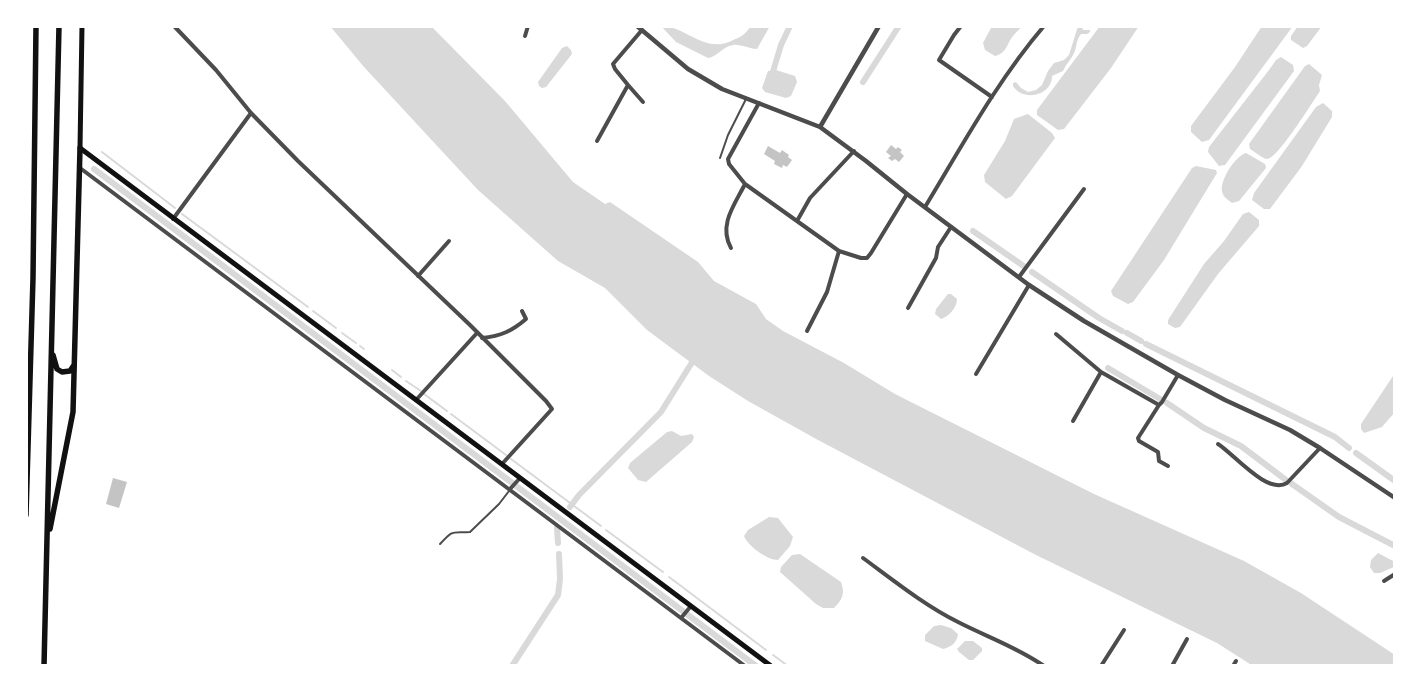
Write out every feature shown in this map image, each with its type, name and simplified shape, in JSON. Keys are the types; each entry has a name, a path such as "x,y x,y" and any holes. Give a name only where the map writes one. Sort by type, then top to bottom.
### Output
{"main road":[{"path":"26,515 33,278 36,26"},
{"path":"44,666 58,26"},
{"path":"47,545 73,412 82,26"},
{"path":"80,148 502,464 519,479 689,608 771,666"},
{"path":"26,289 33,278"},
{"path":"52,348 59,371 67,373 72,370 74,364"}],"street":[{"path":"174,26 216,70 251,113 298,161 477,333 552,409 502,464"},
{"path":"525,36 528,26"},
{"path":"820,127 880,26"},
{"path":"961,26 939,60 992,97"},
{"path":"925,207 992,97 1023,51 1044,26"},
{"path":"643,102 615,69 613,64 640,28 688,69 722,89 820,127 950,227 1029,285 1084,321 1178,376 1290,430 1395,498"},
{"path":"597,140 628,85"},
{"path":"759,103 728,159 729,164 745,184 838,251 860,258 867,258 907,194"},
{"path":"173,219 251,113"},
{"path":"797,221 810,198 854,152"},
{"path":"80,168 511,488 745,666"},
{"path":"731,248 727,241 726,224 745,184"},
{"path":"1019,277 1084,189"},
{"path":"908,308 936,258 938,247 950,227"},
{"path":"418,276 449,241"},
{"path":"807,331 826,292 838,251"},
{"path":"976,374 1029,285"},
{"path":"482,338 494,337 512,330 526,319 522,310"},
{"path":"416,400 477,333"},
{"path":"1056,334 1101,372 1159,405"},
{"path":"1073,421 1101,372"},
{"path":"1168,466 1159,462 1158,452 1139,441 1138,438 1178,376"},
{"path":"1218,444 1258,477 1278,486 1287,483 1320,448"},
{"path":"511,488 519,479"},
{"path":"863,558 924,602 958,622 1027,654 1044,666"},
{"path":"1384,581 1395,574"},
{"path":"682,617 689,608"},
{"path":"1101,666 1124,630"},
{"path":"1172,666 1188,639"},
{"path":"1233,666 1236,661"}],"lane":[{"path":"720,158 728,135 746,98"},
{"path":"440,544 450,533 456,531 470,532 499,504 511,488"}],"shaded area":[{"path":"330,26 431,26 505,101 573,182 605,204 610,202 698,262 714,281 756,304 766,319 783,331 844,363 895,394 1094,494 1244,561 1301,593 1395,655 1395,666 1253,666 1217,643 1036,555 748,401 709,376 647,330 605,288 558,261 478,190 364,67"},
{"path":"661,26 670,27 711,44 720,44 739,37 751,26 770,26 757,49 733,45 708,58 676,42"},
{"path":"992,26 1022,26 1004,51 995,56 985,50 983,43"},
{"path":"1078,26 1082,26 1083,30 1090,30 1090,32 1081,34 1075,51 1063,71 1052,76 1051,83 1047,88 1042,92 1030,95 1023,94 1013,86 1013,83 1016,82 1028,92 1036,90 1042,85 1054,63 1064,60 1069,55"},
{"path":"1100,26 1139,26 1111,68 1064,129 1058,130 1037,115 1037,110"},
{"path":"1262,26 1293,26 1209,140 1202,142 1191,132 1191,126 1235,67"},
{"path":"1298,26 1322,26 1307,46 1303,48 1291,40 1291,36"},
{"path":"567,46 572,54 546,87 542,88 538,82 562,48"},
{"path":"1281,57 1293,65 1294,71 1225,165 1219,166 1208,152 1209,147 1276,60"},
{"path":"1309,64 1322,75 1319,85 1320,91 1279,150 1267,159 1250,149 1249,144 1305,66"},
{"path":"776,70 795,76 797,82 791,96 786,98 765,92 762,88 768,71"},
{"path":"1323,103 1332,111 1332,117 1302,166 1270,209 1264,209 1252,200 1254,193 1316,107"},
{"path":"1028,114 1052,133 1055,138 1012,196 1006,199 985,182 984,175 1005,141 1014,119"},
{"path":"1246,153 1265,164 1266,168 1239,201 1232,203 1223,193 1223,181 1233,163"},
{"path":"1196,166 1216,170 1217,173 1164,260 1133,302 1128,304 1113,296 1111,291 1192,168"},
{"path":"1249,212 1259,220 1259,226 1218,274 1180,327 1175,328 1168,324 1168,320 1204,264 1224,241 1243,214"},
{"path":"948,294 957,299 956,306 947,316 941,319 935,314 936,309"},
{"path":"1395,373 1395,412 1382,427 1364,433 1361,429 1361,424"},
{"path":"672,431 681,436 692,434 694,437 692,442 646,482 638,480 628,468 630,463 667,432"},
{"path":"769,517 778,518 793,537 790,546 778,560 758,552 749,544 744,536 748,530"},
{"path":"1378,553 1395,562 1394,567 1380,573 1374,573 1370,567 1371,560"},
{"path":"800,554 841,582 842,596 834,608 823,608 816,604 780,572 781,567 792,555"},
{"path":"941,625 951,628 958,634 953,644 943,649 925,641 925,635 934,626"},
{"path":"965,641 973,641 982,648 982,651 973,660 969,660 957,649"}],"building":[{"path":"891,145 896,149 898,147 902,150 900,152 904,156 899,162 888,158 891,156 886,152"},
{"path":"768,146 780,153 782,150 789,155 788,157 792,160 787,167 783,165 782,168 774,164 775,161 764,154"},
{"path":"113,478 127,482 119,508 106,504"}],"waterway":[{"path":"771,78 781,45 790,26"},
{"path":"863,82 899,26"},
{"path":"102,152 175,208"},
{"path":"94,169 756,666"},
{"path":"182,214 308,307"},
{"path":"973,231 1025,267"},
{"path":"1032,272 1099,318 1122,331"},
{"path":"313,311 336,328"},
{"path":"342,333 356,343"},
{"path":"1127,333 1141,341"},
{"path":"1146,344 1335,437 1349,448"},
{"path":"360,346 364,349"},
{"path":"570,507 579,495 661,412 696,356"},
{"path":"1108,368 1160,399"},
{"path":"392,370 401,377"},
{"path":"406,381 421,391"},
{"path":"424,394 447,411"},
{"path":"1167,403 1204,428 1241,446 1286,480"},
{"path":"451,414 506,455"},
{"path":"1356,453 1395,481"},
{"path":"511,459 601,526"},
{"path":"1292,484 1339,517 1395,546"},
{"path":"557,528 558,543"},
{"path":"606,530 663,572"},
{"path":"512,666 558,595 560,579 559,554"},
{"path":"669,577 766,650"},
{"path":"773,655 788,666"}]}
